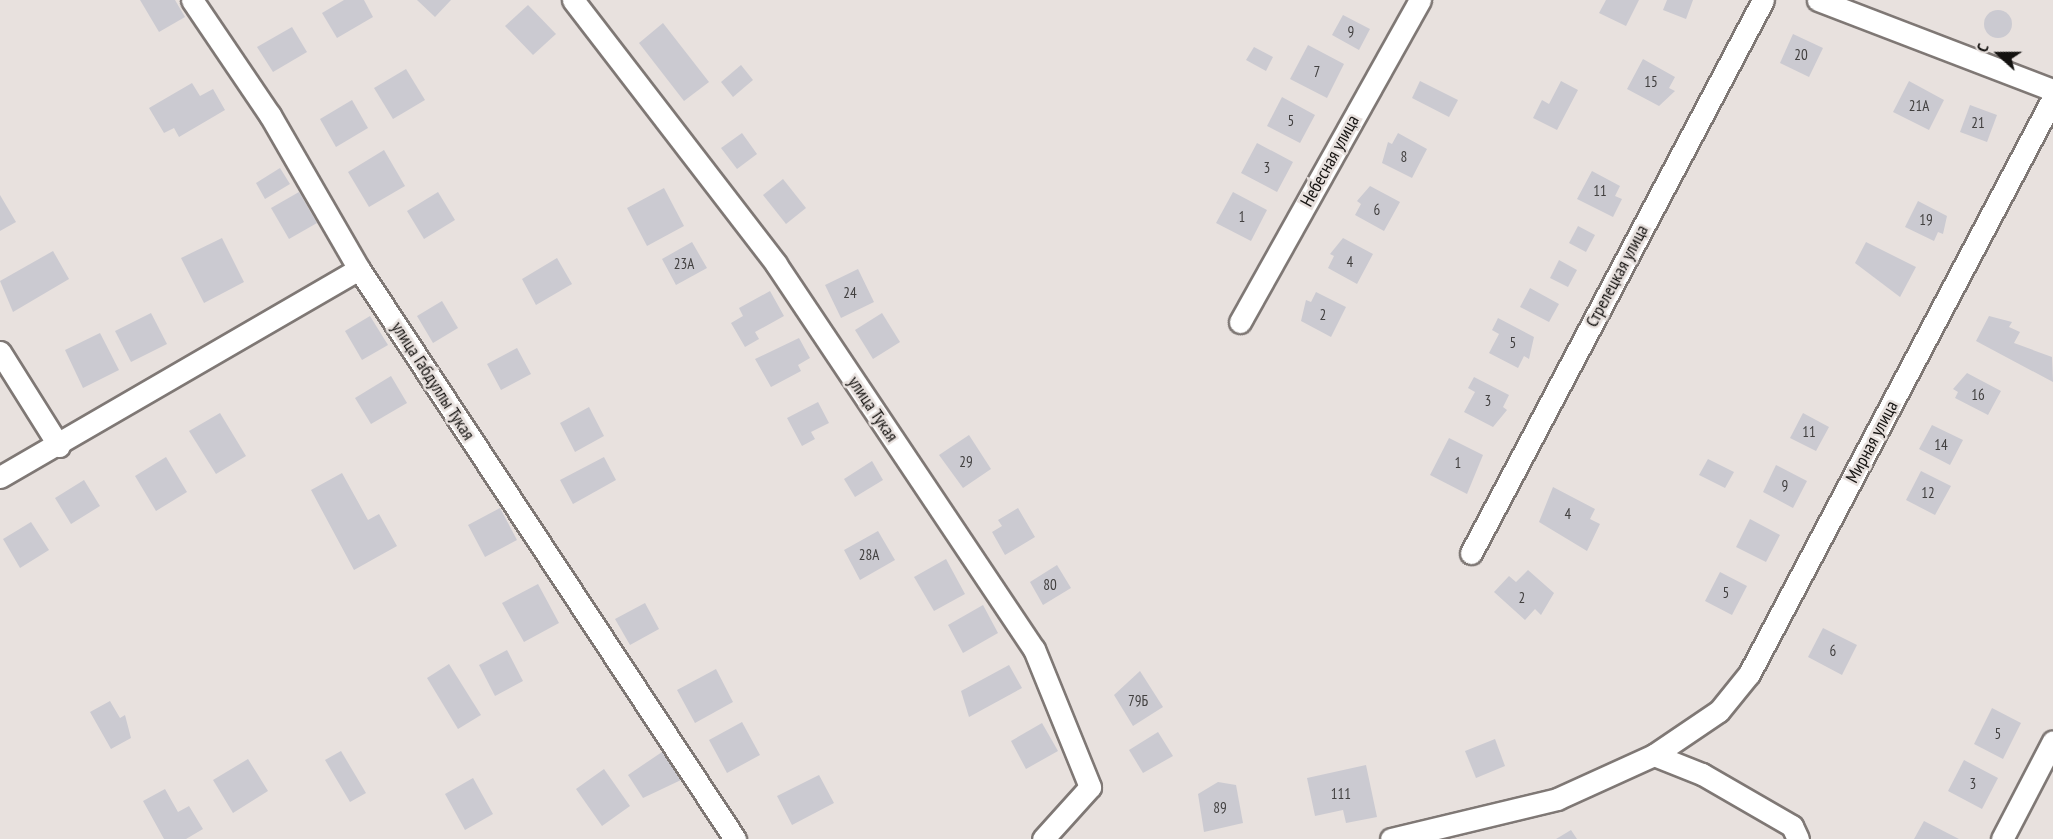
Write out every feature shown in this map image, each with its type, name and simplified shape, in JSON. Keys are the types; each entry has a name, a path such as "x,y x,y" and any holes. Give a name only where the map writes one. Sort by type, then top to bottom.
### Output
{"street":[{"name":"улица Габдуллы Тукая","path":"192,0 270,115 359,269 735,839"},
{"name":"улица Тукая","path":"573,0 776,264 1034,650 1090,787 1043,839"},
{"name":"Небесная улица","path":"1240,322 1420,0"},
{"name":"Стрелецкая улица","path":"1471,553 1763,0"},
{"path":"1818,0 2053,90"},
{"name":"Мирная улица","path":"1391,839 1557,799 1654,755 1719,711 1749,674 2053,98"},
{"path":"0,477 59,446 359,269"},
{"path":"0,352 59,446"},
{"path":"2002,839 2053,741"},
{"path":"1654,755 1702,774 1792,826 1798,839"}],"building":[{"path":"140,0 175,0 185,17 159,32"},
{"path":"344,0 364,0 373,17 337,38 322,13"},
{"path":"417,0 451,0 435,17"},
{"path":"1606,0 1639,0 1626,26 1599,13"},
{"path":"1667,0 1693,0 1686,19 1663,10"},
{"path":"528,5 556,34 533,55 505,26"},
{"path":"1998,10 2008,14 2012,24 2008,34 1998,38 1988,34 1984,24 1988,14"},
{"path":"1343,15 1370,29 1359,50 1332,35"},
{"path":"663,23 709,82 684,101 639,43"},
{"path":"292,27 307,52 273,72 257,47"},
{"path":"1793,34 1823,48 1809,77 1780,63"},
{"path":"1308,45 1344,64 1327,98 1290,79"},
{"path":"1254,47 1273,57 1266,71 1246,60"},
{"path":"1643,59 1675,77 1669,88 1675,91 1659,106 1627,89"},
{"path":"741,65 753,80 733,97 721,82"},
{"path":"406,69 425,100 393,119 374,88"},
{"path":"1420,81 1458,100 1449,117 1412,98"},
{"path":"1561,81 1578,90 1557,130 1533,118 1542,100 1549,104"},
{"path":"1909,81 1944,100 1929,130 1893,112"},
{"path":"192,83 200,96 213,89 225,110 179,137 174,128 164,133 149,108"},
{"path":"1282,97 1315,115 1300,143 1267,126"},
{"path":"352,100 368,128 336,147 320,119"},
{"path":"1970,105 1997,115 1987,142 1960,132"},
{"path":"742,133 757,154 737,169 721,148"},
{"path":"1398,133 1427,149 1412,178 1382,163 1388,142 1392,144"},
{"path":"1257,143 1293,162 1277,192 1241,173"},
{"path":"384,150 405,186 369,207 348,172"},
{"path":"280,168 290,184 265,199 256,183"},
{"path":"1592,171 1620,186 1615,196 1622,199 1613,217 1577,199"},
{"path":"783,179 806,208 786,224 763,195"},
{"path":"1370,186 1400,202 1384,231 1355,215 1361,204 1357,201"},
{"path":"664,188 684,226 647,246 627,208"},
{"path":"299,192 317,223 289,239 271,208"},
{"path":"438,192 455,220 424,239 407,211"},
{"path":"1233,192 1267,210 1251,241 1216,223"},
{"path":"0,195 16,222 0,231"},
{"path":"1918,201 1947,216 1943,234 1938,232 1934,241 1905,227"},
{"path":"1578,226 1595,235 1586,252 1569,243"},
{"path":"222,238 244,282 204,303 181,258"},
{"path":"1343,238 1373,254 1357,284 1328,268 1334,256 1330,254"},
{"path":"692,242 707,268 676,285 662,259"},
{"path":"1866,242 1916,267 1900,297 1855,263"},
{"path":"53,251 69,279 13,312 0,281"},
{"path":"557,258 572,284 536,305 522,279"},
{"path":"1559,260 1577,270 1568,287 1550,278"},
{"path":"858,269 874,302 841,318 825,285"},
{"path":"1530,288 1559,304 1549,322 1520,307"},
{"path":"770,291 784,316 755,332 759,339 745,347 731,323 743,316 739,308"},
{"path":"1316,292 1346,307 1331,337 1301,321 1306,300 1311,302"},
{"path":"442,301 458,328 433,343 417,316"},
{"path":"151,313 167,344 131,362 115,331"},
{"path":"882,313 900,342 873,359 855,330"},
{"path":"370,316 388,345 362,360 345,331"},
{"path":"1989,316 2012,322 2009,327 2020,332 2014,343 2052,357 2053,382 1976,341"},
{"path":"1498,318 1534,337 1529,359 1524,356 1518,368 1489,353 1499,334 1492,330"},
{"path":"100,333 119,370 83,388 65,350"},
{"path":"799,338 810,358 798,365 801,371 771,387 755,359"},
{"path":"517,348 531,374 501,390 487,364"},
{"path":"1967,373 2001,391 1988,415 1955,398 1958,392 1953,389"},
{"path":"391,376 407,403 371,424 355,398"},
{"path":"1474,377 1509,395 1503,407 1507,410 1493,427 1464,412 1475,392 1468,388"},
{"path":"818,402 829,423 811,432 815,439 802,446 787,418"},
{"path":"589,407 604,436 575,452 560,423"},
{"path":"220,413 246,456 216,474 189,431"},
{"path":"1803,413 1829,427 1816,451 1790,438"},
{"path":"1932,425 1963,440 1950,465 1919,449"},
{"path":"969,435 991,469 963,488 939,455"},
{"path":"1449,438 1483,455 1467,494 1430,475"},
{"path":"166,457 187,492 156,511 135,476"},
{"path":"604,457 616,480 573,504 560,480"},
{"path":"1708,459 1734,472 1725,488 1699,475"},
{"path":"872,461 883,480 855,497 844,479"},
{"path":"1776,465 1807,481 1793,508 1763,492"},
{"path":"1921,471 1951,486 1935,515 1906,500"},
{"path":"342,473 368,520 379,514 397,546 354,570 311,490"},
{"path":"84,480 100,506 71,524 55,498"},
{"path":"1553,487 1595,509 1590,519 1600,524 1587,551 1539,522"},
{"path":"500,508 517,540 485,557 468,525"},
{"path":"1018,508 1035,537 1005,555 992,532 1002,526 998,520"},
{"path":"1750,519 1780,535 1766,562 1736,547"},
{"path":"31,522 49,550 20,568 3,539"},
{"path":"878,531 895,560 860,580 844,550"},
{"path":"946,559 965,594 934,611 914,577"},
{"path":"1057,565 1071,588 1043,605 1030,582"},
{"path":"1528,570 1554,593 1541,615 1535,609 1525,620 1494,592 1509,576 1516,582"},
{"path":"1720,572 1747,586 1732,615 1705,601"},
{"path":"538,584 559,623 524,642 502,603"},
{"path":"645,603 659,629 630,645 615,619"},
{"path":"983,605 998,633 963,653 948,625"},
{"path":"1823,628 1857,645 1842,675 1808,657"},
{"path":"507,650 523,681 495,696 479,665"},
{"path":"449,664 481,715 458,729 427,678"},
{"path":"1009,665 1022,688 969,717 961,691"},
{"path":"716,669 733,702 695,723 677,690"},
{"path":"1140,671 1163,707 1133,726 1114,695"},
{"path":"110,701 120,718 125,715 131,738 111,749 90,712"},
{"path":"1992,708 2021,723 2003,759 1974,744"},
{"path":"742,722 760,755 727,773 709,740"},
{"path":"1042,723 1058,751 1026,769 1011,741"},
{"path":"1158,732 1173,756 1143,773 1129,750"},
{"path":"1495,739 1505,766 1476,778 1465,751"},
{"path":"341,751 366,793 350,802 325,760"},
{"path":"662,752 681,780 643,798 628,775"},
{"path":"248,759 268,791 233,813 213,780"},
{"path":"1964,760 1998,778 1982,809 1948,791"},
{"path":"1366,765 1377,817 1346,823 1343,810 1315,816 1307,778"},
{"path":"604,769 630,806 602,826 576,789"},
{"path":"819,775 834,803 792,825 777,796"},
{"path":"473,778 493,814 465,830 445,794"},
{"path":"1218,782 1236,785 1243,823 1204,832 1198,794"},
{"path":"165,789 178,812 189,806 203,829 186,839 164,839 143,801"},
{"path":"1924,821 1959,839 1914,839"},
{"path":"1571,830 1577,839 1556,839"}]}
